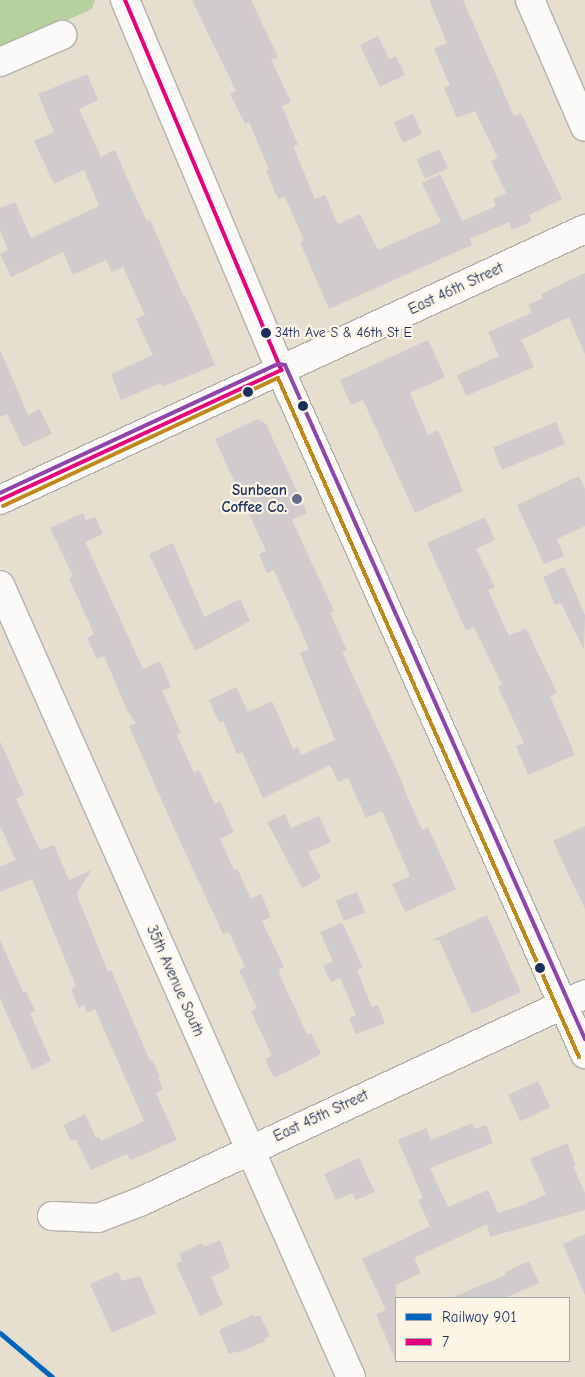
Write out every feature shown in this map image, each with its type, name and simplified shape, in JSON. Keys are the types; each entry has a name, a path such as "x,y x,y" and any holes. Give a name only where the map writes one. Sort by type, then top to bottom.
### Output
{"street":[{"path":"125,0 281,370 574,999 585,1054"},
{"path":"530,0 585,127"},
{"path":"0,62 62,35"},
{"name":"East 46th Street","path":"0,500 585,229"},
{"name":"35th Avenue South","path":"0,585 351,1377"},
{"name":"East 45th Street","path":"52,1216 98,1218 142,1200 574,999"}],"green space":[{"path":"0,0 95,0 92,9 0,50"}],"building":[{"path":"192,0 251,0 278,57 271,60 291,102 282,106 298,145 293,146 315,199 325,195 338,224 360,214 378,250 441,222 422,183 440,174 462,221 496,206 493,199 506,193 491,161 498,158 475,111 457,118 444,88 450,86 434,49 447,43 429,0 463,0 514,116 521,113 562,199 529,215 532,221 512,230 509,222 470,239 472,245 329,309 300,242 304,240 285,197 278,199 266,171 269,169 249,122 245,124 230,94 236,91"},
{"path":"378,36 389,59 396,56 405,75 380,87 360,45"},
{"path":"87,74 98,100 79,109 101,157 115,150 147,221 150,220 215,365 162,387 161,383 121,400 111,374 153,355 136,319 145,315 123,267 112,272 106,260 73,275 63,252 11,277 0,254 8,249 0,231 0,208 15,202 31,238 99,206 84,170 54,184 34,141 54,132 38,94"},
{"path":"413,114 422,134 403,143 394,123"},
{"path":"439,149 448,168 425,179 416,160"},
{"path":"585,273 585,354 569,317 521,340 534,367 466,396 457,375 499,356 488,332 532,313 528,305 543,298 541,294"},
{"path":"428,340 445,377 410,393 428,435 438,430 463,491 415,513 363,400 351,405 340,380"},
{"path":"0,350 28,415 40,409 52,434 23,447 7,414 0,417"},
{"path":"258,419 266,424 307,513 292,520 334,611 330,613 347,650 342,652 404,786 422,830 428,827 456,889 405,912 392,884 410,876 382,811 366,818 348,778 338,782 330,765 263,798 242,752 237,754 223,721 219,723 209,700 236,687 248,712 272,701 293,749 298,747 301,755 335,740 300,653 309,649 274,570 267,573 259,554 266,551 215,439"},
{"path":"556,422 565,444 502,470 493,447"},
{"path":"579,476 585,489 585,526 557,539 564,556 544,564 517,505"},
{"path":"83,513 86,520 95,517 103,534 85,542 143,669 160,661 171,687 162,691 181,733 177,735 194,773 199,770 215,804 220,801 234,832 220,839 234,870 237,868 251,899 261,894 271,917 262,921 284,967 279,970 280,976 307,1034 311,1033 321,1054 274,1078 265,1059 272,1056 251,1011 257,1008 239,970 245,967 229,932 223,934 172,824 129,726 136,723 127,710 104,656 97,659 87,638 94,634 69,578 73,576 50,528"},
{"path":"485,517 495,540 476,549 495,587 488,590 509,636 526,628 557,693 550,696 575,755 528,775 516,746 524,743 498,687 502,685 474,627 466,631 427,543"},
{"path":"173,543 204,617 240,599 250,621 195,651 149,554"},
{"path":"564,567 585,615 584,650 561,603 555,605 543,577"},
{"path":"0,741 24,795 16,799 40,850 54,845 69,880 91,870 77,893 78,898 108,972 111,970 150,1061 152,1060 160,1077 158,1077 163,1089 156,1093 177,1140 130,1160 127,1154 91,1170 76,1139 71,1141 63,1125 85,1114 96,1138 99,1137 101,1141 144,1121 95,1009 87,1013 84,1005 79,1008 71,990 76,986 32,879 0,892 0,867 16,860 0,826"},
{"path":"285,814 291,828 319,816 331,842 308,852 321,878 302,888 267,822"},
{"path":"585,826 585,909 553,841"},
{"path":"357,892 365,912 344,921 336,901"},
{"path":"487,915 521,992 472,1014 439,940 432,940"},
{"path":"342,922 363,968 357,970 372,1007 378,1005 385,1023 356,1034 349,1018 356,1015 340,978 331,982 323,966 333,961 320,932"},
{"path":"0,940 23,992 26,991 35,1011 30,1013 51,1061 32,1070 0,999"},
{"path":"538,1081 550,1107 520,1121 508,1095"},
{"path":"472,1123 475,1129 486,1125 493,1143 430,1168 448,1207 488,1190 498,1213 521,1206 546,1194 530,1159 567,1143 576,1165 573,1166 585,1193 585,1210 490,1237 487,1224 414,1258 421,1273 396,1285 395,1359 376,1314 386,1310 362,1259 430,1226 418,1200 423,1198 398,1140 426,1128 431,1140"},
{"path":"359,1158 375,1192 356,1200 352,1193 336,1200 324,1174"},
{"path":"585,1234 585,1295 563,1244"},
{"path":"220,1240 230,1268 211,1277 223,1305 200,1316 176,1264 182,1261 179,1254 202,1243 204,1247"},
{"path":"529,1261 539,1283 507,1297 453,1297 506,1275 505,1272"},
{"path":"118,1272 122,1281 140,1276 156,1313 112,1333 90,1284"},
{"path":"253,1315 254,1317 260,1315 270,1336 264,1339 265,1341 238,1353 237,1351 229,1354 219,1330"}],"rail line":[{"name":"901","path":"0,1333 52,1377"}],"transit line":[{"name":"7","path":"125,0 281,370"},
{"path":"0,493 278,364 285,365 585,1039"},
{"name":"7","path":"0,500 281,370"},
{"path":"3,506 278,378 579,1057"}],"place":[{"name":"34th Ave S & 46th St E","path":"266,333"},
{"name":"Sunbean Coffee Co.","path":"297,499"}]}
